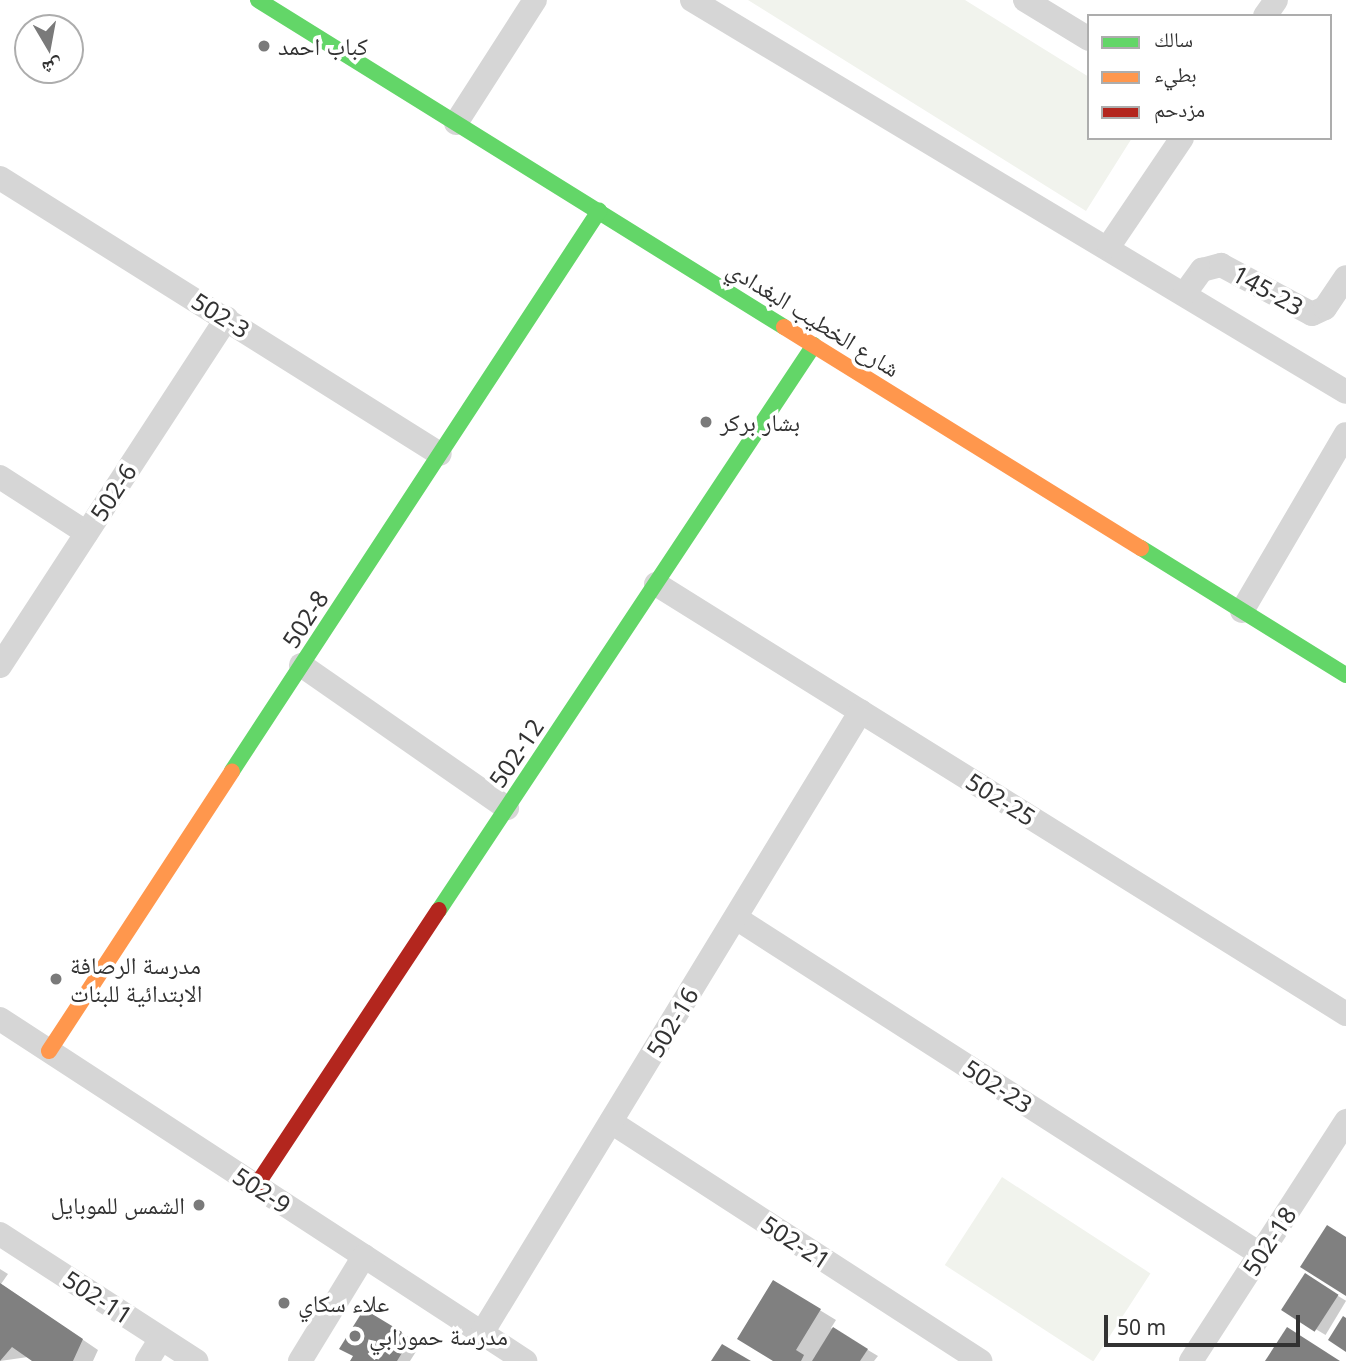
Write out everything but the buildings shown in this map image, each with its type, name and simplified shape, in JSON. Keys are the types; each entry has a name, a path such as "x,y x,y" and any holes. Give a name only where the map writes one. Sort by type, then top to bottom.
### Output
{"street":[{"name":"شارع الخطيب البغدادي","path":"258,0 1346,676"},
{"path":"456,123 535,0"},
{"path":"692,0 1109,246 1346,391"},
{"path":"1025,0 1087,37"},
{"path":"1109,246 1181,140"},
{"name":"502-3","path":"0,178 440,454"},
{"name":"502-8","path":"49,1051 599,211"},
{"name":"145-23","path":"1185,293 1202,270 1221,265 1312,314 1325,308 1346,277"},
{"name":"502-6","path":"0,666 227,318"},
{"name":"502-12","path":"256,1186 814,345"},
{"path":"1242,611 1346,434"},
{"path":"0,477 87,533"},
{"name":"502-25","path":"656,584 1346,1014"},
{"path":"301,666 507,808"},
{"name":"502-16","path":"482,1333 861,711"},
{"name":"502-23","path":"736,918 1261,1254"},
{"name":"502-9","path":"0,1019 525,1361"},
{"name":"502-18","path":"1191,1361 1346,1121"},
{"name":"502-21","path":"611,1122 981,1361"},
{"name":"502-11","path":"0,1234 196,1361"},
{"path":"300,1361 364,1256"},
{"path":"147,1361 162,1339"}],"shaded area":[{"path":"748,0 965,0 1087,76 1087,140 1131,140 1086,211"},
{"path":"1002,1177 1150,1273 1093,1361 945,1265"}],"traffic: fast":[{"path":"258,0 784,327"},
{"path":"232,771 599,211"},
{"path":"439,910 814,345"},
{"path":"1141,548 1346,675"}],"traffic: slow":[{"path":"784,327 1141,548"},
{"path":"49,1051 232,771"}],"traffic: jam":[{"path":"256,1186 439,910"}],"place":[{"name":"كباب احمد","path":"264,46"},
{"name":"بشار بركر","path":"706,422"},
{"name":"مدرسة الرصافة الابتدائية للبنات","path":"56,979"},
{"name":"الشمس للموبايل","path":"199,1205"},
{"name":"علاء سكاي","path":"284,1303"},
{"name":"مدرسة حمورابي","path":"355,1336"}]}
